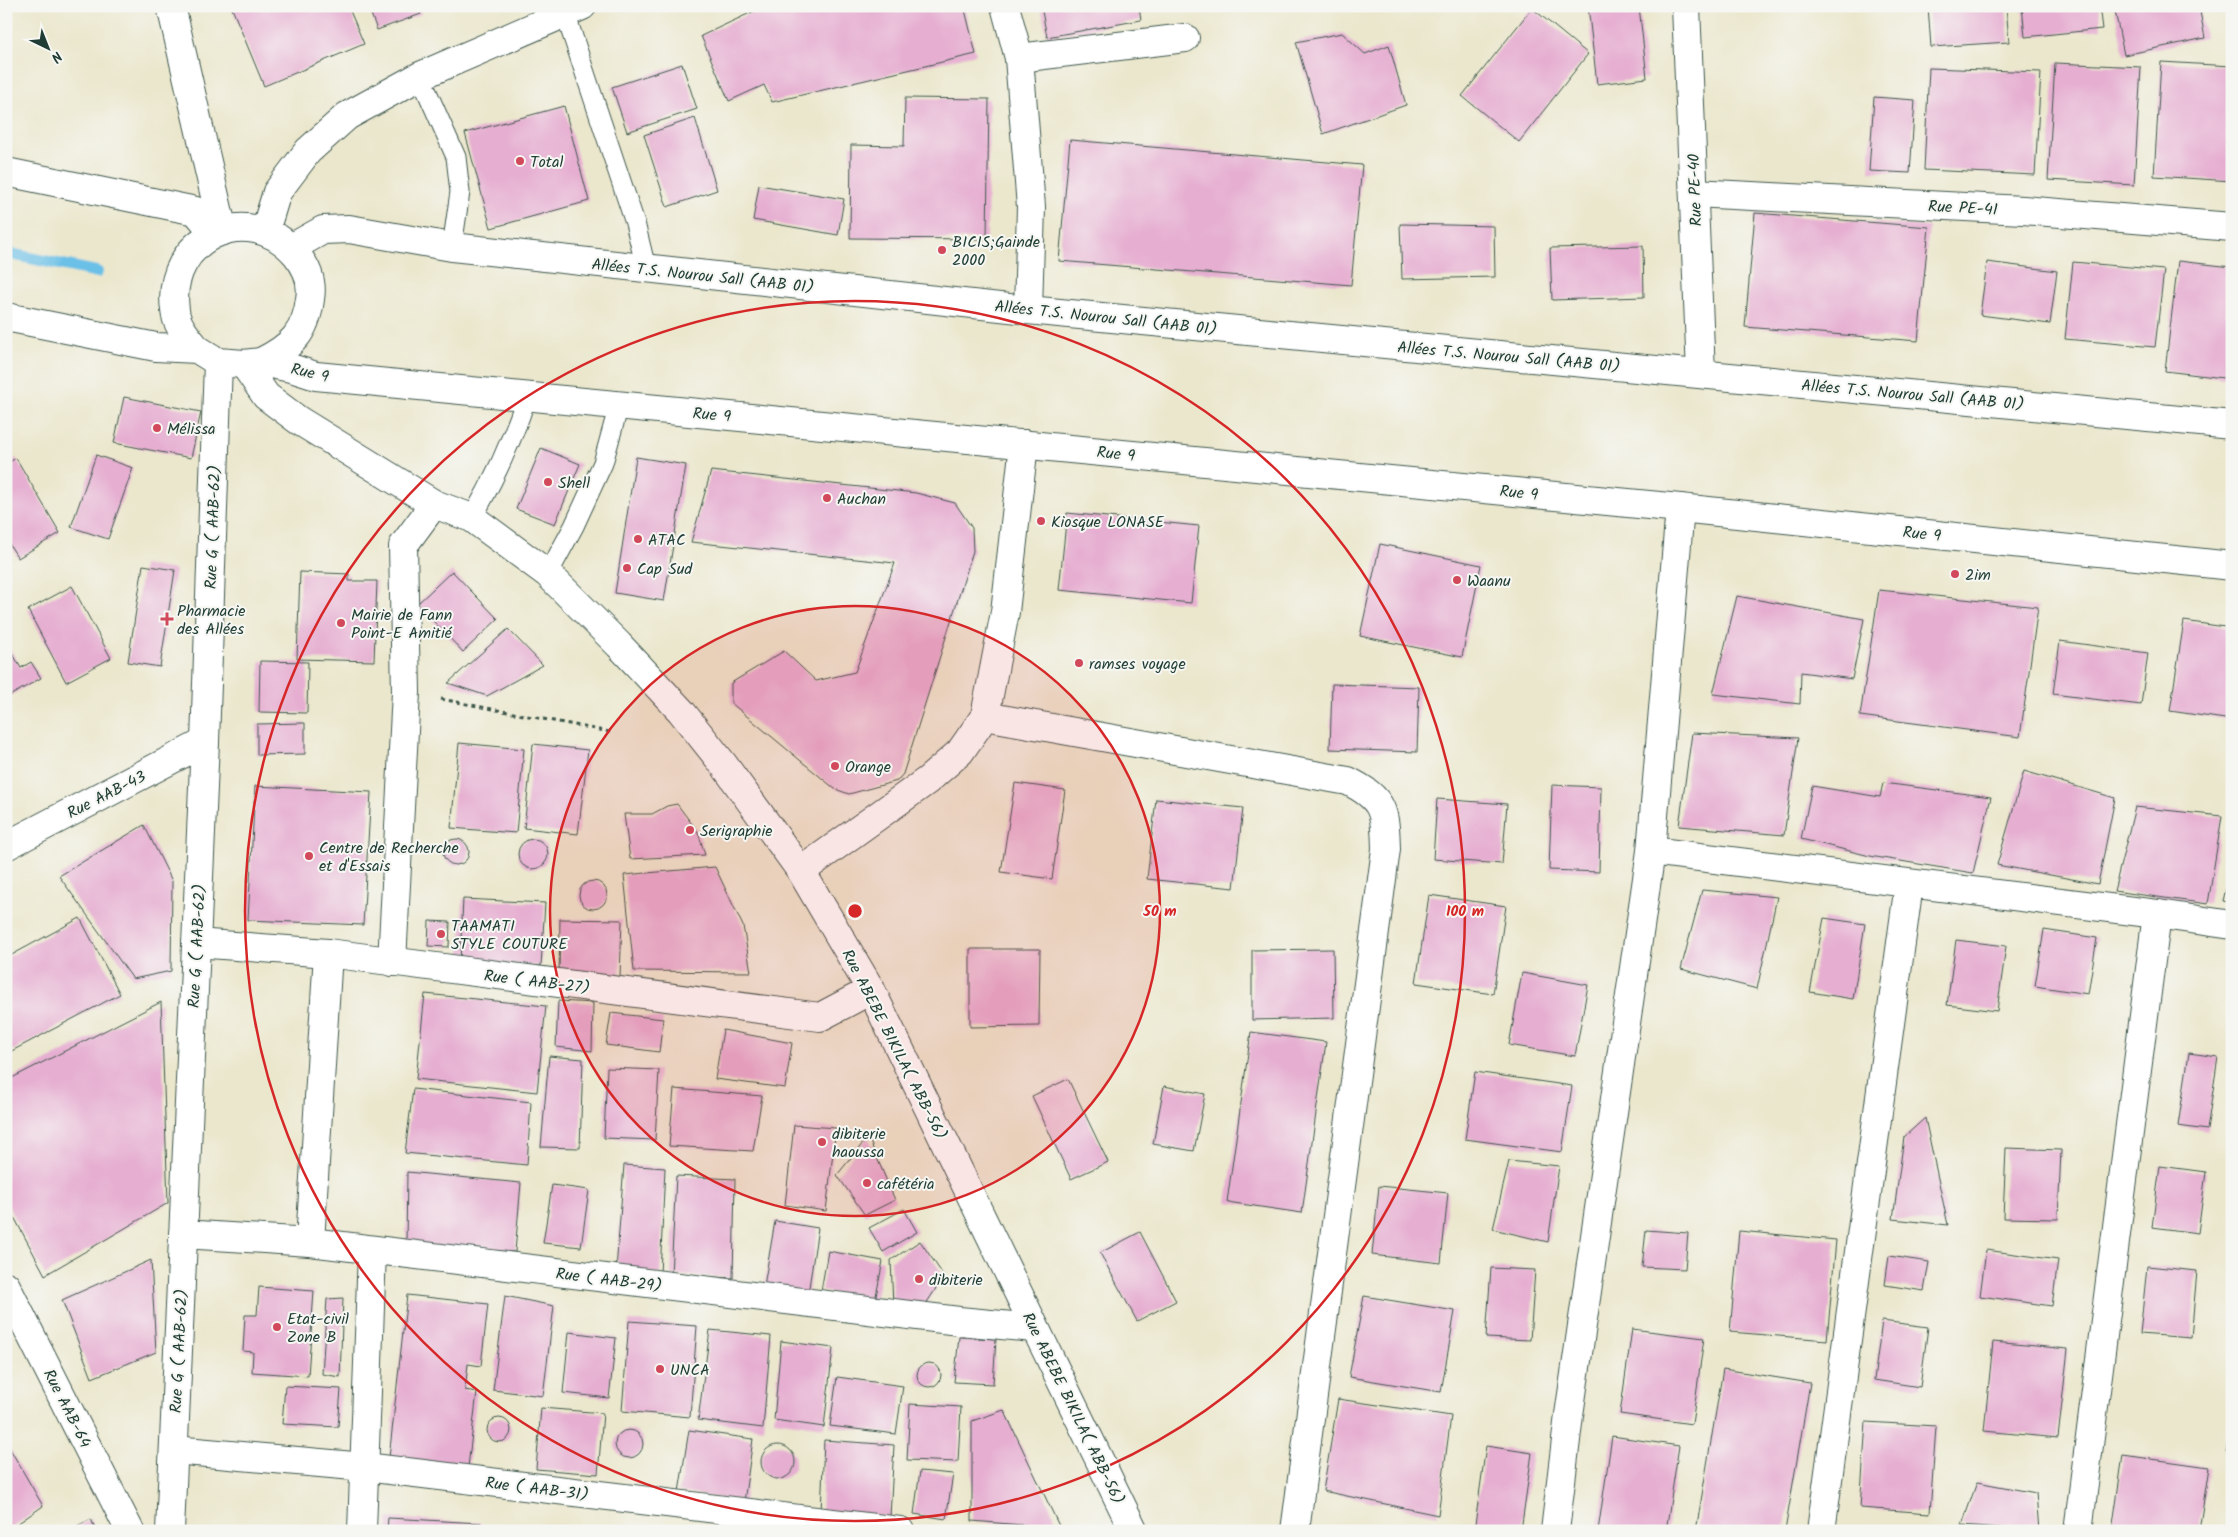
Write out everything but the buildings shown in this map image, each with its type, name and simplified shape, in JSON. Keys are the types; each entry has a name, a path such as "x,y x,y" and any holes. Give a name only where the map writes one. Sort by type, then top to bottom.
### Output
{"street":[{"path":"172,6 219,232"},
{"path":"1005,6 1019,58 1031,207 1028,310"},
{"name":"Rue PE-40","path":"1686,6 1701,374"},
{"path":"265,231 277,192 308,151 347,116 420,76 573,10"},
{"path":"1019,58 1185,38"},
{"path":"6,172 196,211 219,232"},
{"name":"Rue PE-41","path":"1694,193 2013,210 2232,227"},
{"path":"241,226 265,231 291,248 304,262 310,278 309,312 297,337 274,356 230,359 184,333 174,311 176,283 186,258 196,247 219,232 241,226"},
{"name":"Allées T.S. Nourou Sall (AAB 01)","path":"291,248 323,230 348,229 452,247 1028,310 2232,425"},
{"name":"Rue 9","path":"6,316 156,348 292,368 316,376 1680,508 2232,566"},
{"name":"Rue ABEBE BIKILA( ABB-56)","path":"230,359 266,396 298,420 434,504 472,518 548,574 681,711 724,765 801,871 871,990 1134,1531"},
{"name":"Rue G ( AAB-62)","path":"170,1531 205,742 230,359"},
{"path":"801,871 928,780 960,752 985,716 1006,612 1024,444"},
{"path":"392,962 406,692 403,546 434,504"},
{"path":"1555,1531 1570,1405 1651,851 1680,508"},
{"path":"985,716 1348,781 1367,791 1378,803 1385,820 1385,859 1294,1531"},
{"name":"Rue AAB-43","path":"6,846 205,742"},
{"path":"1651,851 2232,925"},
{"path":"1821,1531 1909,884"},
{"path":"2078,1531 2156,914"},
{"name":"Rue ( AAB-27)","path":"196,943 328,953 820,1017 871,990"},
{"path":"310,1242 328,953"},
{"name":"Rue ( AAB-29)","path":"184,1234 310,1242 949,1320 1034,1328"},
{"path":"362,1531 372,1251"},
{"name":"Rue AAB-64","path":"6,1286 130,1531"},
{"name":"Rue ( AAB-31)","path":"174,1450 365,1467 900,1531"}],"lane":[{"path":"573,10 635,223 646,268"},
{"path":"420,76 456,157 460,192 452,247"},
{"path":"472,518 495,480 507,454 527,396"},
{"path":"548,574 574,526 603,463 619,405"}],"path":[{"path":"406,692 610,732"}],"waterway":[{"path":"6,253 97,272"}],"place":[{"name":"Total","path":"520,161"},
{"name":"BICIS;Gainde 2000","path":"942,250"},
{"name":"Mélissa","path":"157,428"},
{"name":"Shell","path":"548,482"},
{"name":"Auchan","path":"827,498"},
{"name":"Kiosque LONASE","path":"1041,521"},
{"name":"ATAC","path":"638,539"},
{"name":"Cap Sud","path":"627,568"},
{"name":"2im","path":"1955,574"},
{"name":"Waanu","path":"1457,580"},
{"name":"Pharmacie des Allées","path":"167,619"},
{"name":"Mairie de Fann Point-E Amitié","path":"341,623"},
{"name":"ramses voyage","path":"1079,663"},
{"name":"Orange","path":"835,766"},
{"name":"Serigraphie","path":"690,830"},
{"name":"Centre de Recherche et d'Essais","path":"309,856"},
{"name":"TAAMATI STYLE COUTURE","path":"441,934"},
{"name":"dibiterie haoussa","path":"822,1142"},
{"name":"cafétéria","path":"867,1183"},
{"name":"dibiterie","path":"919,1279"},
{"name":"Etat-civil Zone B","path":"277,1327"},
{"name":"UNCA","path":"660,1369"}]}
